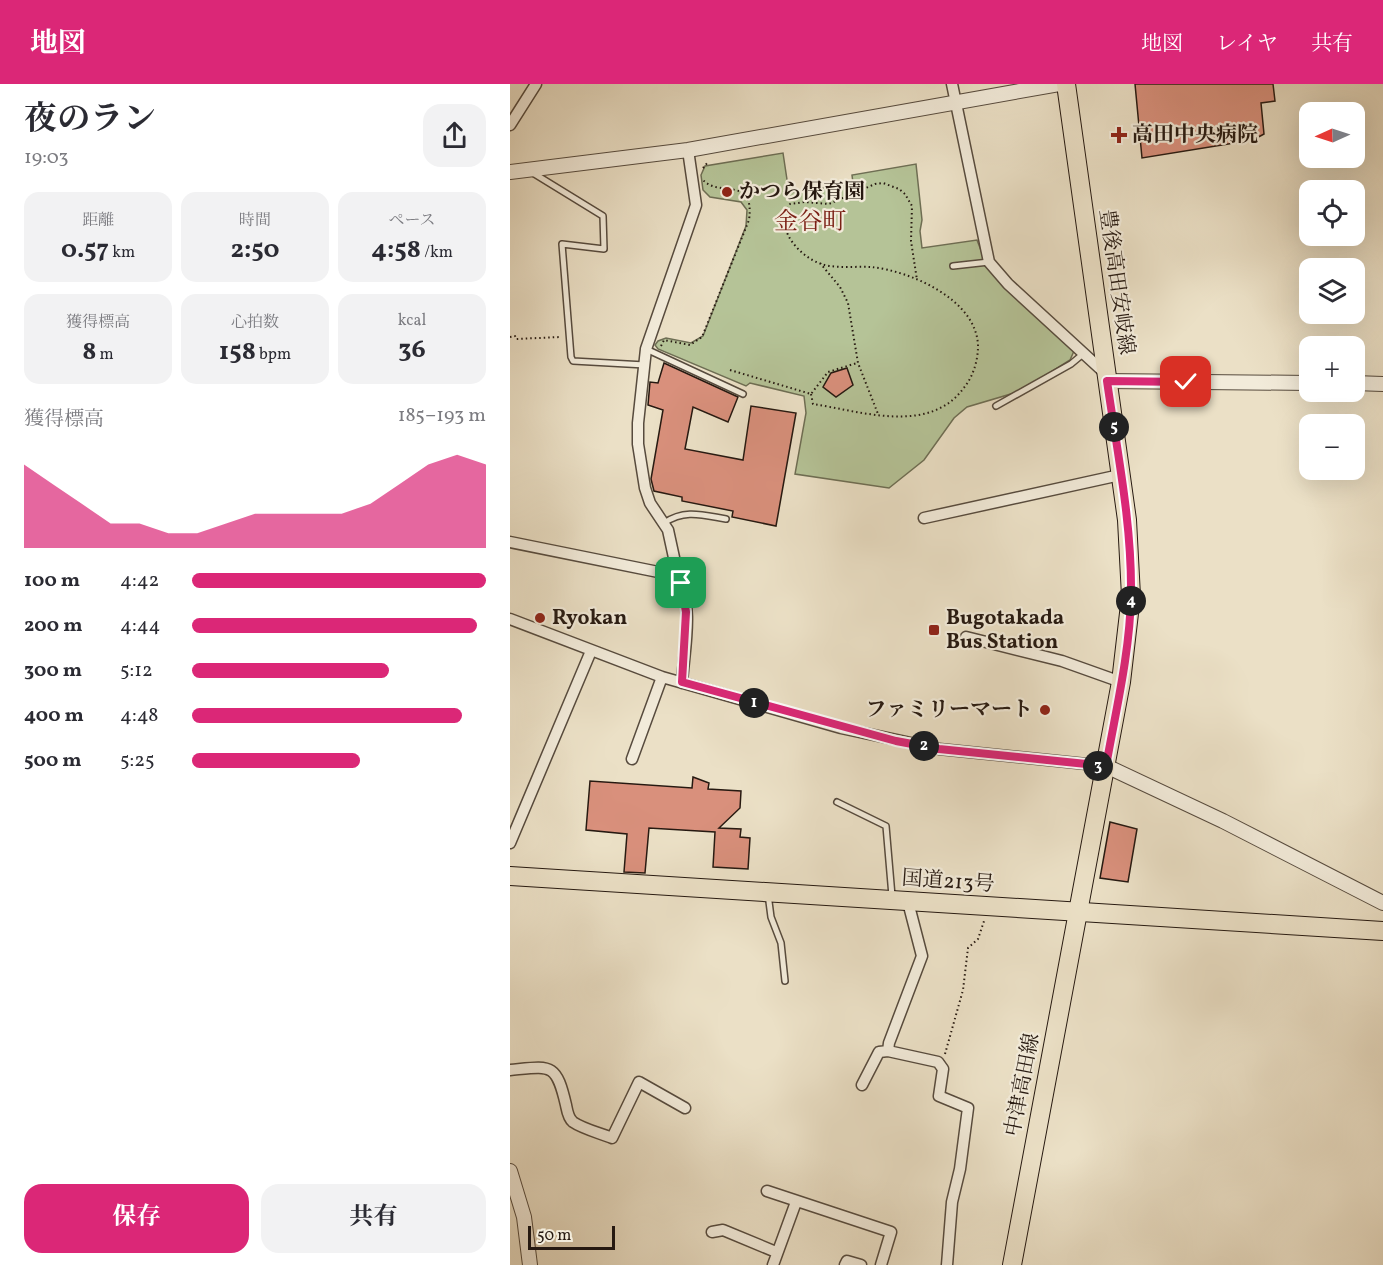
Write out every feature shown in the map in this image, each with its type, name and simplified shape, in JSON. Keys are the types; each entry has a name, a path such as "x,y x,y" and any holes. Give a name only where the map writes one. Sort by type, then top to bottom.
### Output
{"main road":[{"name":"豊後高田安岐線","path":"1066,84 1127,520 1131,596 1121,682 1078,913"},
{"name":"国道213号","path":"510,876 1383,931"},
{"name":"中津高田線","path":"1012,1265 1078,913"}],"street":[{"path":"510,126 536,84"},
{"path":"952,84 989,262 1008,284 1107,378 1299,383"},
{"path":"510,172 688,150 1059,84"},
{"path":"682,682 686,612 684,589 678,576 670,537 664,523 650,503 639,453 638,423 646,349 696,205 688,150"},
{"path":"1365,383 1383,384"},
{"path":"924,518 1120,475"},
{"path":"510,542 678,576"},
{"path":"510,619 662,676 896,741 939,749 1106,766 1223,821 1383,903"},
{"path":"966,637 1062,661 1121,682"},
{"path":"510,843 591,651"},
{"path":"632,759 662,676"},
{"path":"888,1051 922,956 901,901"},
{"path":"862,1085 879,1052 888,1051 938,1062 942,1066 939,1096 968,1108 970,1113 952,1202 947,1265"},
{"path":"510,1070 539,1068 552,1070 560,1079 568,1116 573,1122 612,1138 639,1082 685,1108"},
{"path":"511,1174 524,1217 530,1265"},
{"path":"766,1191 891,1232 881,1265"},
{"path":"773,1265 796,1202"},
{"path":"712,1232 723,1230 776,1252"},
{"path":"845,1265 847,1261 861,1265"}],"lane":[{"path":"528,170 603,216 604,249 562,244 573,361 645,366"},
{"path":"953,266 989,262"},
{"path":"646,349 743,394"},
{"path":"996,406 1062,370 1083,354"},
{"path":"664,523 676,515 689,513 726,519"},
{"path":"837,802 886,826 889,879 901,901"},
{"path":"768,893 771,917 781,943 785,981"}],"path":[{"path":"661,346 664,340 690,345 702,337 748,220 750,207 744,194 733,188 710,186 704,180 703,168 708,162"},
{"path":"858,363 828,372 811,394 813,404 878,414 919,416 944,406 966,385 976,364 978,341 969,319 953,302 917,280 871,267 837,267 820,263 804,254 787,234 785,216 790,204 805,202 829,204 847,198 866,186 883,183 899,189 910,200 917,280"},
{"path":"820,263 840,287 849,303 858,363 878,414"},
{"path":"510,336 515,336 516,339 570,336"},
{"path":"730,370 811,394"},
{"path":"942,1066 963,990 968,948 978,939 981,924 987,918"}],"green space":[{"path":"783,153 789,193 853,183 852,175 916,164 922,220 920,231 922,248 977,240 987,266 1074,351 1070,360 1021,391 967,407 954,418 924,460 889,488 795,474 806,413 804,396 750,383 746,386 658,349 655,345 666,338 691,343 703,336 746,226 747,210 741,202 710,197 703,190 701,175 705,166"}],"building":[{"path":"1135,84 1273,84 1275,101 1261,103 1264,134 1253,140 1142,158"},
{"path":"664,363 738,397 728,422 693,407 685,449 743,460 751,406 796,413 776,526 732,517 733,511 682,501 682,497 654,491 651,479 663,410 648,405 650,382 658,383"},
{"path":"847,368 853,385 836,397 823,387 831,373"},
{"path":"693,777 709,783 708,789 741,791 740,808 719,828 741,829 740,837 750,838 748,869 713,867 715,832 649,828 645,873 624,872 627,834 586,830 590,781 692,788"},
{"path":"1110,822 1137,829 1128,882 1100,878"}],"place":[{"name":"高田中央病院","path":"1119,135"},
{"name":"かつら保育園","path":"727,192"},
{"name":"Ryokan","path":"540,618"},
{"name":"Bugotakada Bus Station","path":"934,630"},
{"name":"ファミリーマート","path":"1045,710"}],"district":[{"name":"金谷町","path":"810,223"}],"route":[{"path":"681,583 684,589 686,612 682,682 841,728 896,741 939,749 1106,766 1121,682 1131,596 1127,520 1107,381 1186,382"}]}
